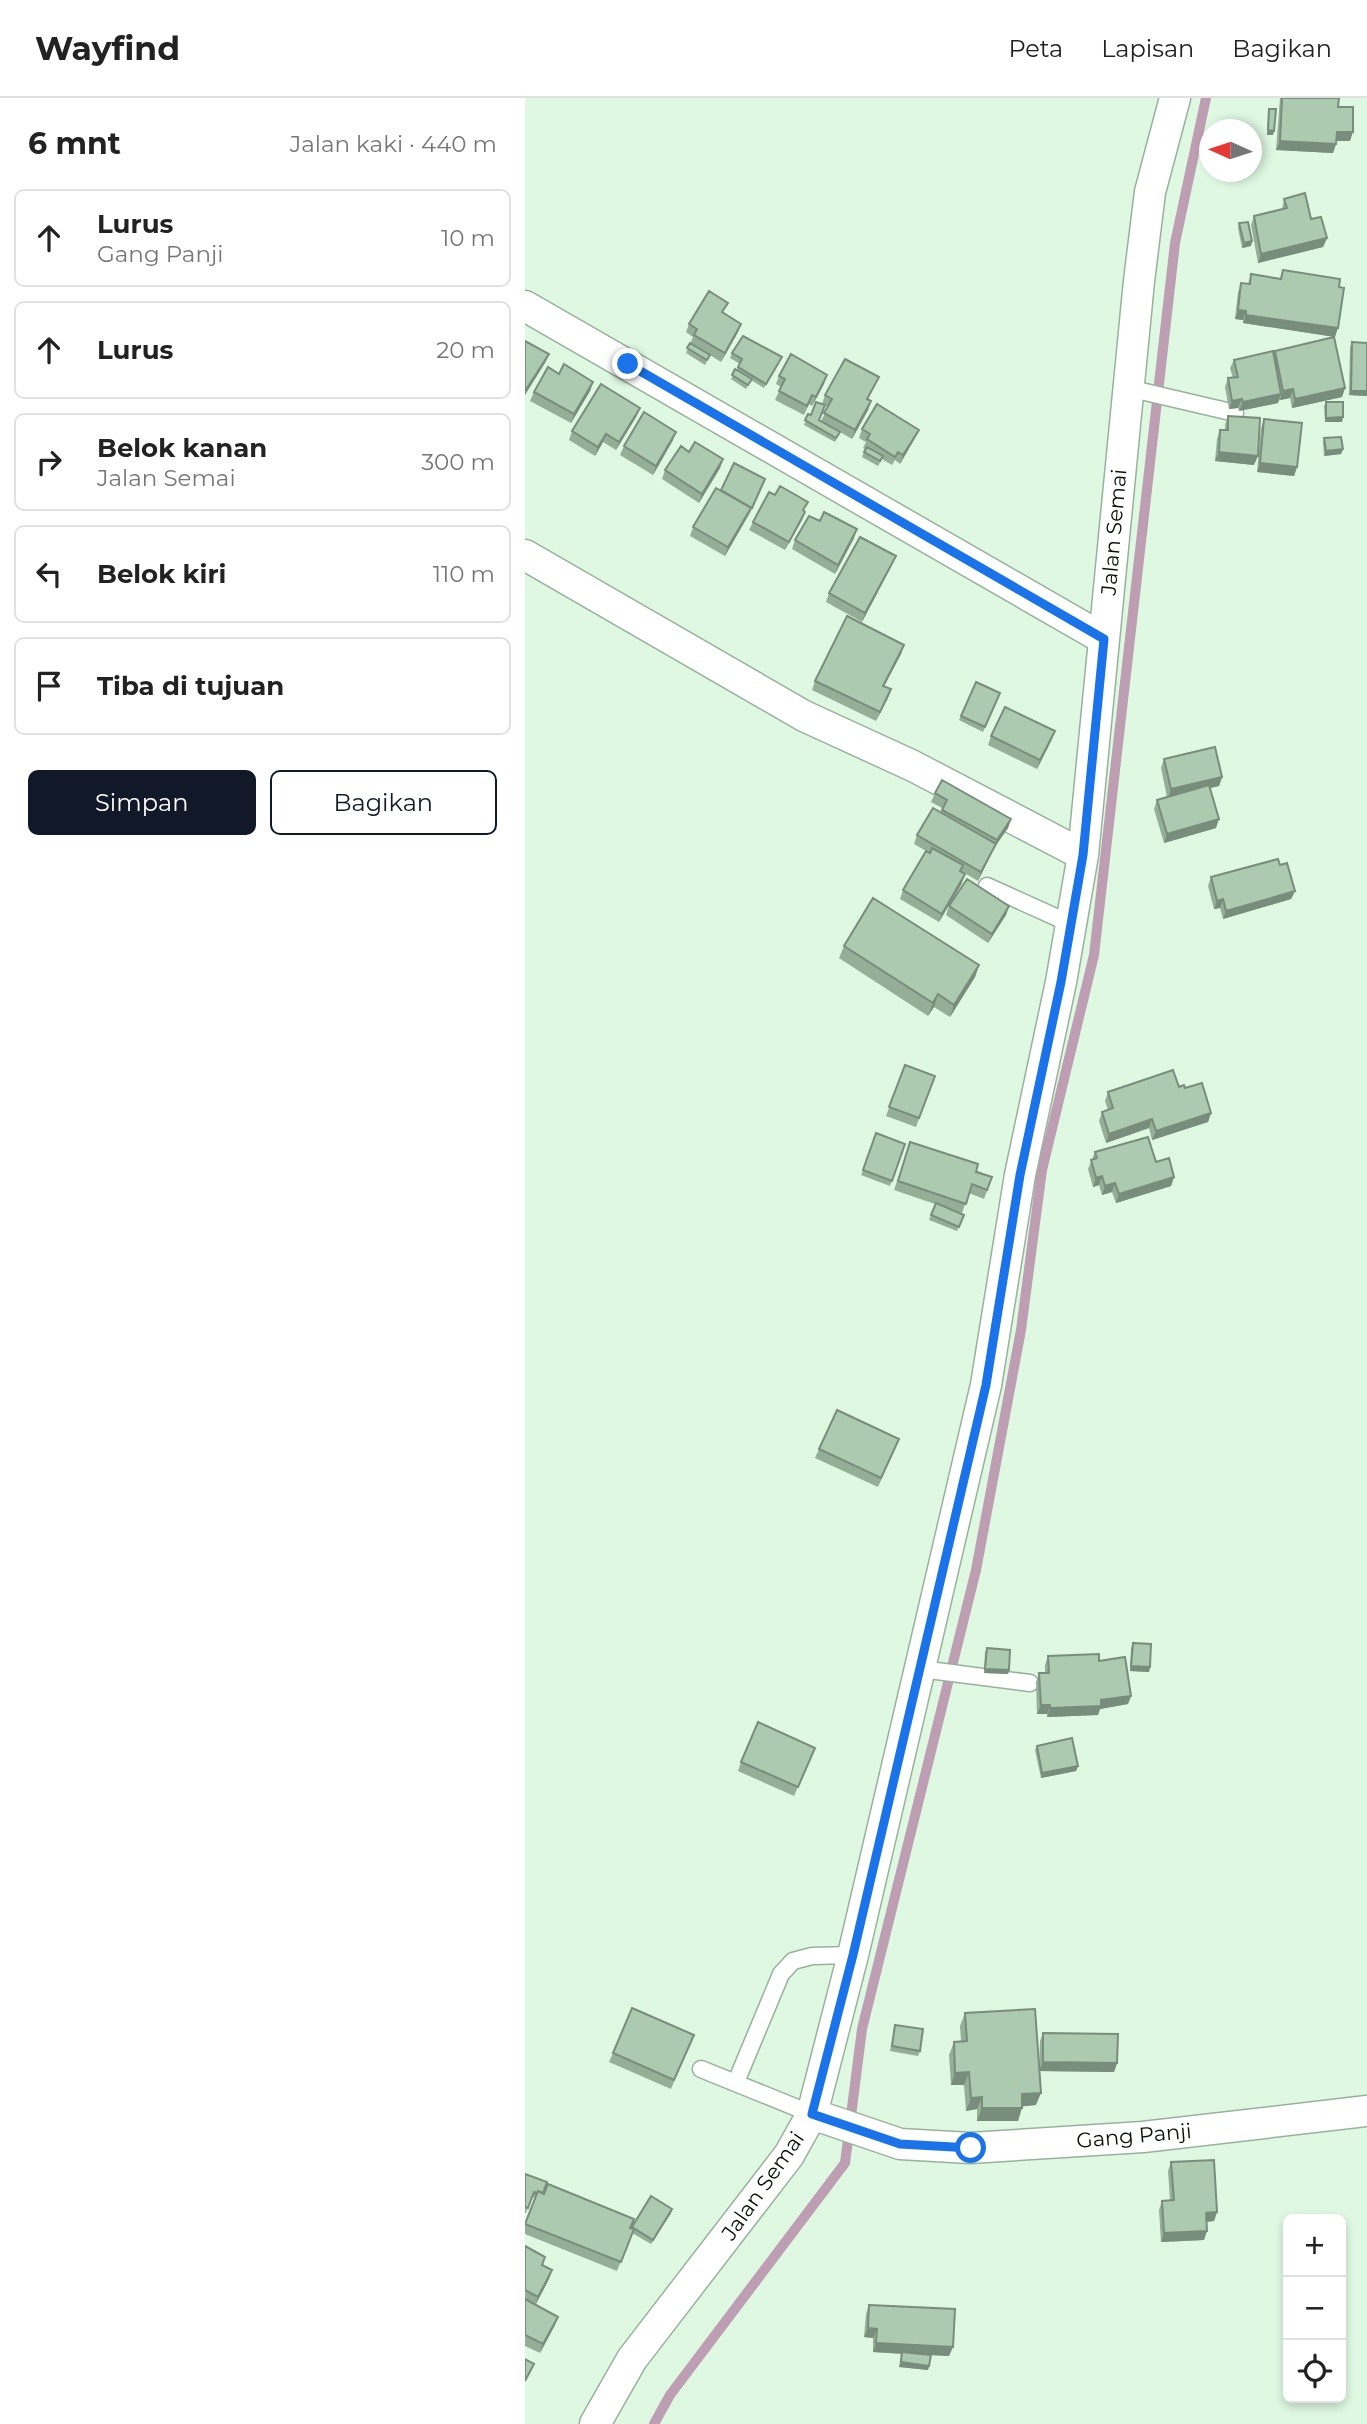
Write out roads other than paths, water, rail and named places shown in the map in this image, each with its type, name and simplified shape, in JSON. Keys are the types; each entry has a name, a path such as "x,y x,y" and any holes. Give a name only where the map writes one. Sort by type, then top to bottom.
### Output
{"street":[{"name":"Jalan Semai","path":"595,2424 632,2359 789,2155 821,2118 853,1955 932,1670 986,1385 1020,1175 1071,924 1083,855 1104,639 1138,390 1150,192 1175,98"},
{"path":"525,306 1104,639"},
{"path":"525,555 803,716 913,766 1083,855"},
{"name":"Gang Panji","path":"821,2118 900,2144 971,2148 1143,2137 1367,2110"}],"lane":[{"path":"1138,390 1235,413"},
{"path":"988,886 1071,924"},
{"path":"932,1670 1030,1683"},
{"path":"736,2082 781,1974 793,1961 812,1956 853,1955"},
{"path":"701,2069 821,2118"}],"waterway":[{"path":"654,2424 670,2395 845,2163 862,2029 976,1570 1021,1330 1042,1170 1094,955 1175,243 1206,98"}]}
